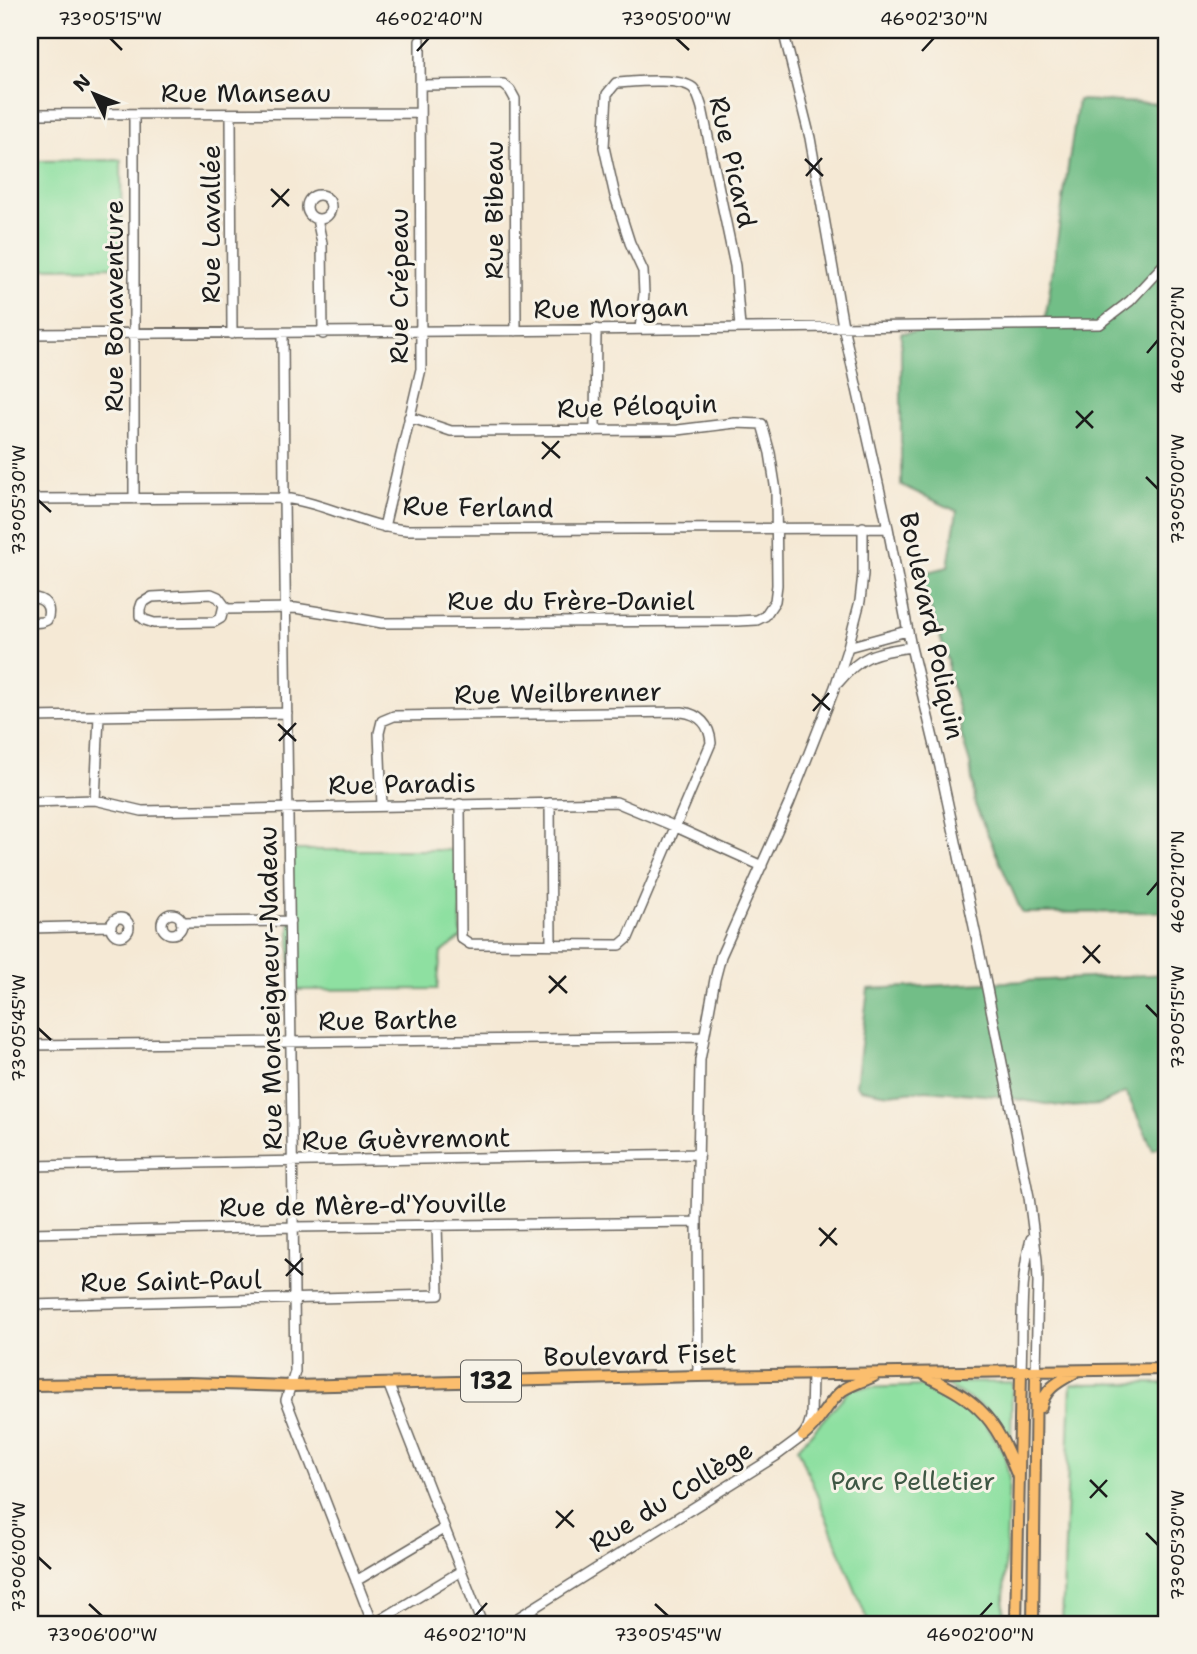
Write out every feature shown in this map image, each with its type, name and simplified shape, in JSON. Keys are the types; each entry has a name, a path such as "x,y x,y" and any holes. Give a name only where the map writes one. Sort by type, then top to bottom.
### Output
{"main road":[{"name":"Boulevard Fiset","path":"30,1385 187,1383 292,1386 698,1376 1167,1369"},
{"name":"Boulevard Poliquin","path":"1016,1624 1021,1371"},
{"name":"Boulevard Poliquin","path":"1033,1624 1036,1371"},
{"path":"1036,1434 1043,1397 1053,1385 1077,1371"},
{"path":"919,1372 978,1408 1004,1444 1018,1476"},
{"path":"803,1436 814,1427 836,1396 846,1388 882,1373"}],"street":[{"name":"Boulevard Poliquin","path":"783,30 810,138 843,326 888,527 907,631 940,767 983,968 1029,1197 1038,1282 1036,1371"},
{"name":"Rue Crépeau","path":"384,527 421,369 420,41"},
{"name":"Rue Picard","path":"640,329 644,294 643,271 619,208 604,147 607,94 616,83 680,83 695,89 702,108 735,266 740,327"},
{"name":"Rue Bibeau","path":"420,85 503,84 515,99 516,331"},
{"name":"Rue Manseau","path":"30,114 419,113"},
{"name":"Rue Bonaventure","path":"134,114 134,499"},
{"name":"Rue Lavallée","path":"231,114 232,334"},
{"path":"317,219 322,243 323,334"},
{"name":"Rue Morgan","path":"30,334 323,334 1100,324 1130,301 1167,261"},
{"path":"594,431 596,329"},
{"name":"Rue Monseigneur-Nadeau","path":"283,334 295,1372 286,1400 374,1624"},
{"name":"Rue Péloquin","path":"409,417 451,431 678,430 745,422 762,424 775,482 777,528"},
{"name":"Rue Ferland","path":"30,499 284,498 303,500 384,527 407,530 888,527"},
{"path":"698,1376 700,1060 715,979 721,956 789,804 835,687 860,601 863,527"},
{"name":"Rue du Frère-Daniel","path":"224,609 286,608 382,623 409,624 757,621 765,616 775,601 777,528"},
{"path":"211,594 221,600 224,609 220,618 214,622 183,623 149,621 141,616 140,609 142,603 152,597 211,594"},
{"path":"30,598 42,599 49,614 47,620 30,623"},
{"path":"848,647 907,631"},
{"path":"848,647 874,653 911,647"},
{"path":"835,687 853,666 874,653"},
{"name":"Rue Weilbrenner","path":"382,806 379,733 382,721 394,716 682,712 691,713 703,721 710,732 711,743 676,827"},
{"path":"30,717 288,713"},
{"path":"95,800 99,716"},
{"name":"Rue Paradis","path":"30,802 95,800 142,811 616,802 762,866"},
{"path":"550,803 551,944"},
{"path":"460,804 461,938 470,944 621,945 628,938 676,827"},
{"path":"181,922 290,920"},
{"path":"30,928 111,926"},
{"name":"Rue Barthe","path":"30,1045 704,1037"},
{"name":"Rue Guèvremont","path":"30,1166 699,1154"},
{"name":"Rue de Mère-d'Youville","path":"30,1233 697,1222"},
{"name":"Rue Saint-Paul","path":"30,1305 439,1295 437,1225"},
{"name":"Boulevard Poliquin","path":"1021,1371 1023,1283 1033,1234"},
{"path":"803,1436 810,1417 812,1375"},
{"path":"388,1383 482,1624"},
{"name":"Rue du Collège","path":"508,1624 522,1620 803,1436"},
{"path":"356,1581 444,1528"},
{"path":"374,1624 461,1571"}],"green space":[{"path":"1078,100 1167,104 1167,912 1022,913 975,805 970,763 961,734 948,661 919,574 948,567 957,511 901,485 901,333 1045,321"},
{"path":"121,160 122,267 30,268 30,161"},
{"path":"289,850 460,850 461,938 441,953 437,989 291,990"},
{"path":"1167,974 1167,1143 1153,1150 1126,1092 1100,1105 1066,1107 996,1096 926,1090 889,1094 860,1089 856,1085 868,989"},
{"path":"1012,1382 1011,1449 985,1409 944,1383"},
{"path":"1167,1383 1167,1624 1062,1624 1071,1384"},
{"name":"Parc Pelletier","path":"927,1386 954,1393 977,1410 1004,1453 1009,1478 1003,1624 869,1624 798,1448 851,1388"}]}
